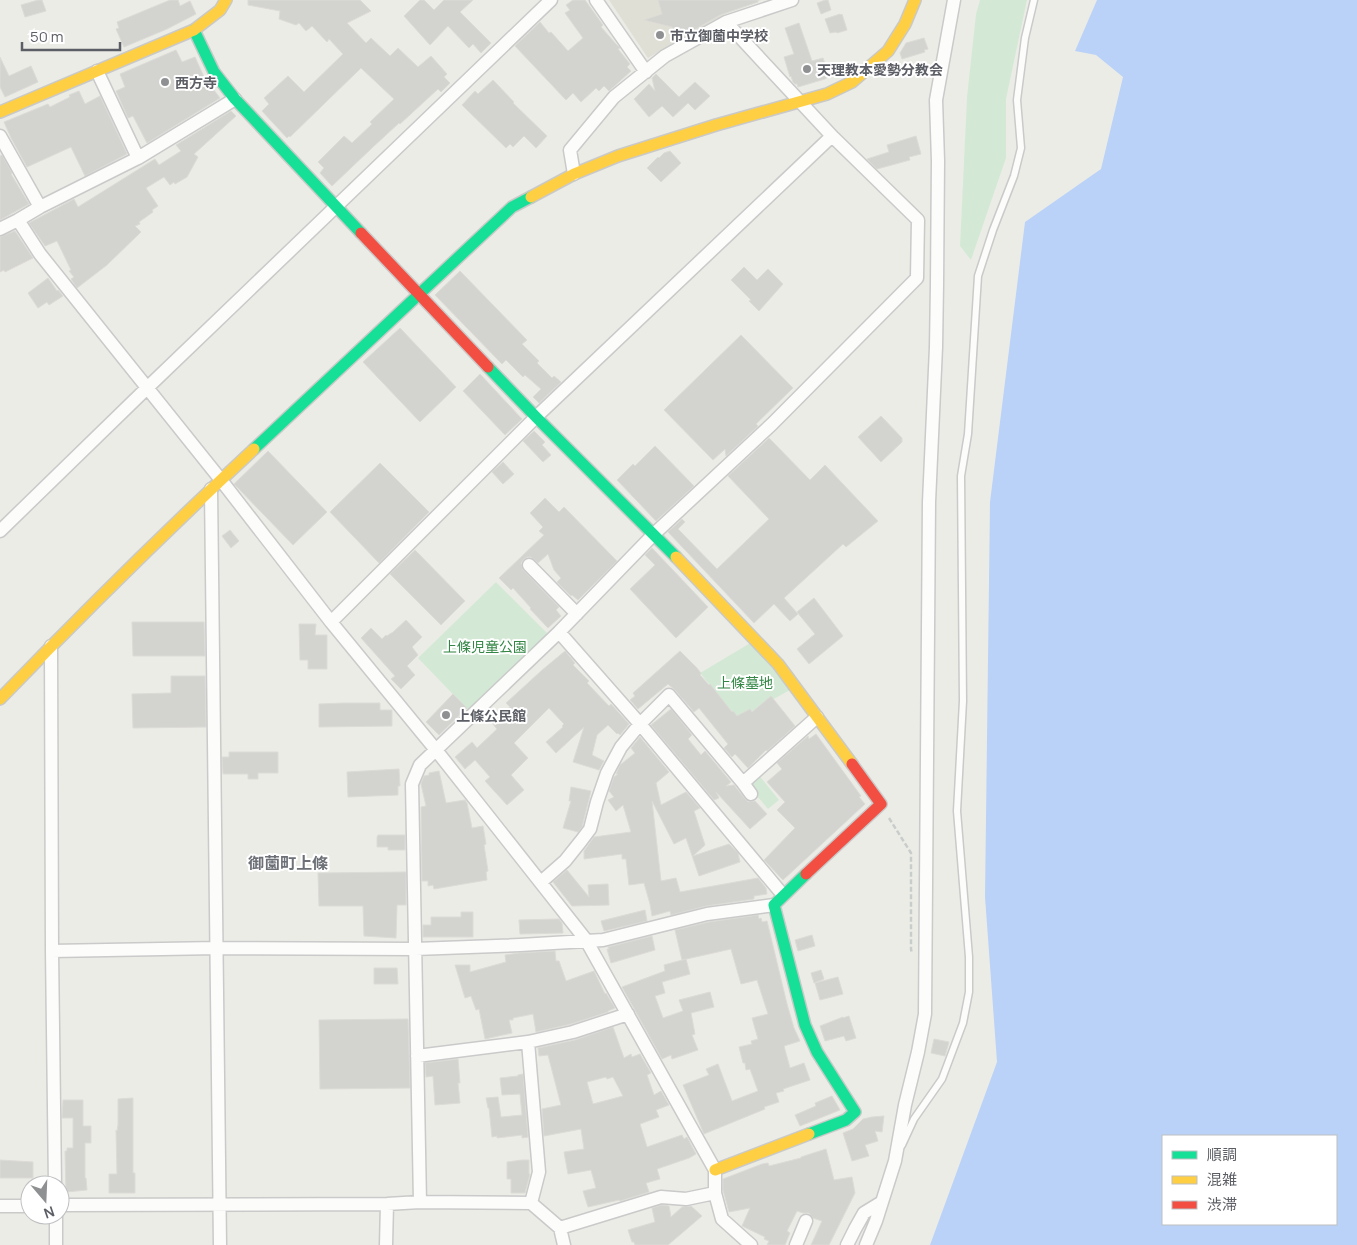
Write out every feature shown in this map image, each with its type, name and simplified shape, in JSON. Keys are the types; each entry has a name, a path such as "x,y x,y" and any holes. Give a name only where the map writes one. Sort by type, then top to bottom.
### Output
{"street":[{"path":"0,112 194,30 220,10 226,0"},
{"path":"0,531 551,0"},
{"path":"596,0 646,72"},
{"path":"574,174 570,150 614,97 665,56 726,22 792,0"},
{"path":"0,699 51,646 211,489 512,207 574,174 627,154 716,125 827,94 852,82 888,51 905,24 915,0"},
{"path":"866,1245 876,1221 895,1160 918,1052 924,1014 929,502 937,284 938,161 936,100 954,0"},
{"path":"420,1202 412,784 420,765 559,632 654,534 772,424 917,278 918,220 832,136 726,22"},
{"path":"52,951 217,948 415,949 603,940 707,914 774,905 881,804 778,664 654,534 536,417 235,99 214,72 194,30"},
{"path":"97,71 138,158"},
{"path":"0,229 138,158 235,99"},
{"path":"0,136 40,207"},
{"path":"332,622 536,417 832,136"},
{"path":"18,220 57,277 221,480 586,940 715,1170 716,1193 722,1219 751,1245"},
{"path":"211,489 220,1245"},
{"path":"529,565 577,614"},
{"path":"559,632 640,724 783,895"},
{"path":"51,646 55,1175"},
{"path":"541,882 565,861 582,841 590,829 607,772 621,747 640,724 669,695 751,794"},
{"path":"743,783 817,717"},
{"path":"715,1170 846,1120 855,1112 817,1052 805,1025 774,905"},
{"path":"417,1056 528,1042 573,1032 628,1014"},
{"path":"528,1042 538,1172 531,1203"},
{"path":"560,1228 661,1197 686,1199 716,1193"},
{"path":"847,1245 864,1213 882,1202"},
{"path":"70,1205 531,1203 560,1228 564,1245"},
{"path":"386,1245 387,1204"},
{"path":"0,1206 20,1206"},
{"path":"796,1245 806,1221"},
{"path":"56,1225 56,1245"}],"lane":[{"path":"895,1160 914,1119 942,1079 963,1023 969,992 969,957 957,811 963,701 960,476 968,434 978,276 1014,176 1021,148 1017,100 1025,38 1034,0"}],"path":[{"path":"881,804 911,853 911,949 913,958"}],"shaded area":[{"name":"市立御薗中学校","path":"609,0 761,0 727,13 648,58"}],"green space":[{"path":"980,0 1027,0 1006,99 1006,158 971,260 960,246 967,97 976,14"},
{"name":"上條児童公園","path":"496,582 550,636 471,713 418,658"},
{"name":"上條墓地","path":"752,642 790,690 738,719 700,673"},
{"path":"758,774 779,800 768,809 746,783"}],"water":[{"path":"1097,0 1357,0 1357,1245 930,1245 997,1062 985,897 990,502 1025,222 1101,169 1123,77 1096,55 1075,51"}],"building":[{"path":"42,0 46,11 25,17 21,5"},
{"path":"170,0 178,0 180,6 190,1 196,14 167,29 124,47 116,29 119,28 117,22"},
{"path":"248,0 360,0 371,11 347,23 366,43 371,38 390,56 398,48 418,67 431,56 447,74 444,77 450,83 441,92 438,89 399,123 332,186 320,173 324,168 318,162 344,136 352,143 394,99 361,68 287,138 262,111 269,104 264,98 288,76 304,92 343,54 329,39 327,42 312,26 306,31 299,23 296,25 279,19 280,11 248,5"},
{"path":"420,0 424,0 434,10 444,0 473,0 460,12 491,43 481,53 473,44 469,48 448,26 430,45 404,16"},
{"path":"573,0 585,0 603,25 601,27 620,48 618,49 630,64 627,67 631,71 609,91 604,86 599,91 596,88 581,102 573,93 566,100 515,46 540,22 568,51 583,38 565,13 570,10 566,5"},
{"path":"658,0 758,0 758,2 720,15 678,39 672,27 644,20 662,14"},
{"path":"828,0 831,10 821,14 817,3"},
{"path":"842,14 847,30 830,33 825,19"},
{"name":"天理教本愛勢分教会","path":"799,23 812,61 823,58 829,76 798,87 790,77 784,57 794,54 785,28"},
{"path":"924,38 928,49 924,50 925,52 902,59 900,53 906,43"},
{"path":"176,50 182,62 195,57 204,77 220,98 147,143 133,116 128,118 116,91 125,87 120,74"},
{"path":"0,57 9,76 31,66 38,82 5,97 0,87"},
{"path":"656,74 679,97 695,82 710,96 695,110 688,103 673,117 662,106 649,117 634,99 649,84 655,91 652,78"},
{"path":"493,80 513,103 547,136 536,148 524,136 513,147 510,144 506,148 462,105 475,91 478,94"},
{"path":"79,91 85,104 100,96 127,154 85,176 71,147 27,167 4,122 48,104 50,107"},
{"path":"231,111 236,116 194,154 198,157 187,177 170,185 164,177 146,188 158,206 139,222 140,224 135,226 141,232 107,265 77,288 71,279 74,277 69,271 71,270 57,241 45,246 29,223 74,199 78,207 155,159 159,165 181,151 176,145"},
{"path":"916,136 921,154 909,157 910,160 877,169 867,159 889,152 887,145"},
{"path":"670,151 681,163 661,182 647,168 658,157"},
{"path":"2,155 29,204 0,220 0,156"},
{"path":"15,231 33,258 5,272 4,270 0,272 0,237"},
{"path":"744,267 757,280 768,269 783,284 759,311 731,280"},
{"path":"460,271 527,340 522,344 539,361 537,363 552,378 554,376 561,382 539,403 533,397 541,389 525,375 523,377 506,360 502,364 435,295"},
{"path":"48,278 63,296 49,305 47,302 38,308 28,293"},
{"path":"400,328 456,387 420,422 363,362"},
{"path":"741,335 793,388 756,424 758,426 726,456 725,449 713,460 664,410"},
{"path":"480,374 522,419 505,435 463,391"},
{"path":"881,416 902,438 902,442 881,462 858,437"},
{"path":"534,431 545,442 542,445 551,455 543,462 523,441"},
{"path":"769,438 810,480 825,465 878,521 846,547 843,544 784,598 798,614 790,621 774,604 754,623 668,532 682,519 685,522 678,529 717,569 769,519 728,476"},
{"path":"655,446 694,486 656,521 617,480 633,464 635,466"},
{"path":"268,451 327,512 293,545 234,484"},
{"path":"503,462 514,474 503,484 492,472"},
{"path":"380,463 429,512 379,563 330,512"},
{"path":"545,498 559,512 564,507 617,561 578,600 571,596 557,582 561,578 554,570 548,554 538,563 531,557 523,560 521,563 523,570 559,607 556,610 561,616 548,628 513,588 511,590 499,578 544,535 539,531 543,527 530,513"},
{"path":"230,530 239,541 231,548 222,536"},
{"path":"652,548 708,607 676,638 630,589 655,565 645,555"},
{"path":"415,550 465,601 441,625 390,574"},
{"path":"814,598 843,636 809,664 797,649 815,634 797,612"},
{"path":"406,620 422,637 412,647 418,655 407,666 415,675 401,689 391,679 395,676 361,638 371,628 382,639 392,633"},
{"path":"132,622 204,622 205,656 133,656"},
{"path":"299,624 316,624 315,635 327,635 327,669 308,669 308,660 300,660"},
{"path":"565,651 575,663 573,665 589,681 587,683 609,706 611,704 629,724 620,735 608,725 597,735 592,755 604,761 599,770 573,762 584,727 556,753 546,742 564,724 549,708 514,743 528,758 511,775 524,790 507,805 485,781 490,777 475,760 465,769 455,757 472,742 477,748 497,729 492,723 510,707 506,703"},
{"path":"680,651 737,716 750,709 752,712 771,696 795,726 748,768 735,754 732,757 724,748 728,744 699,708 694,712 668,684 638,709 630,700 635,696 633,693"},
{"path":"171,676 205,676 206,727 133,728 132,694 171,693"},
{"name":"上條公民館","path":"453,694 467,708 439,735 426,722"},
{"path":"380,703 380,710 392,710 392,726 319,727 319,704"},
{"path":"671,709 692,735 688,739 701,755 705,751 731,782 726,786 734,785 748,802 755,801 767,814 750,829 716,792 719,798 714,800 651,725"},
{"path":"816,734 865,804 783,880 764,860 795,828 777,810 785,802 767,782 782,769 777,763 808,736 809,739"},
{"path":"640,737 669,772 656,783 661,805 686,792 700,808 694,811 705,845 693,856 729,844 738,853 740,862 699,876 686,838 674,844 652,801 661,881 676,878 680,892 758,878 766,888 767,894 754,896 754,899 706,906 671,915 670,911 652,916 644,883 629,885 626,859 622,859 622,854 584,859 584,851 594,837 631,832 623,805 616,811 608,800 614,797 609,791 614,777 618,774 616,774 620,765 635,753 631,748"},
{"path":"229,752 278,752 278,773 258,773 258,779 248,779 248,774 223,774 222,757 229,757"},
{"path":"399,769 400,786 398,786 398,795 348,797 347,772"},
{"path":"439,771 446,803 465,800 472,828 483,826 488,871 486,872 487,880 434,889 433,885 428,886 428,881 422,881 421,807 426,806 421,784 424,776"},
{"path":"571,787 591,791 582,827 578,832 563,828 571,801 569,801"},
{"path":"378,835 405,835 405,850 388,850 388,847 377,847"},
{"path":"567,870 589,897 588,885 608,884 609,905 572,906 553,882"},
{"path":"406,872 406,905 397,905 396,938 364,936 363,906 319,906 318,873"},
{"path":"645,910 647,921 604,931 601,921"},
{"path":"461,912 473,912 473,937 423,937 423,925 431,925 431,917 461,917"},
{"path":"758,915 762,922 767,921 787,1004 800,1041 784,1046 790,1068 804,1063 810,1080 776,1093 779,1102 704,1134 683,1085 709,1075 706,1069 718,1064 732,1101 758,1091 750,1069 746,1070 739,1047 752,1044 751,1041 758,1039 752,1018 768,1014 757,980 741,984 731,949 682,960 675,930 709,922"},
{"path":"559,919 562,923 563,933 520,934 519,920"},
{"path":"812,935 815,946 798,951 795,940"},
{"path":"652,936 655,950 611,963 608,947"},
{"path":"555,951 556,961 559,961 566,981 594,971 605,994 615,1008 571,1024 536,1032 533,1014 513,1018 513,1020 509,1020 512,1033 485,1039 479,1009 476,1010 471,996 465,998 455,965 470,965 470,972 506,962 505,955"},
{"path":"686,959 690,974 662,982 665,993 655,996 663,1018 683,1011 679,1000 710,992 714,1007 691,1013 695,1034 692,1035 698,1050 672,1059 671,1055 662,1059 622,987 665,971 664,965"},
{"path":"374,968 397,968 398,984 374,984"},
{"path":"821,970 824,979 814,983 811,973"},
{"path":"838,977 843,994 820,1000 815,983"},
{"path":"849,1016 856,1038 846,1041 844,1036 825,1041 820,1026"},
{"path":"408,1019 410,1088 320,1089 319,1020"},
{"path":"613,1027 624,1058 631,1054 632,1057 640,1054 651,1073 647,1075 654,1095 661,1091 669,1105 656,1110 659,1117 640,1124 647,1147 682,1135 684,1139 687,1137 696,1154 657,1169 660,1179 646,1183 649,1192 620,1201 588,1207 583,1191 596,1188 591,1170 568,1174 564,1152 584,1149 581,1129 544,1136 542,1109 561,1105 548,1055 539,1056 538,1048 575,1040","holes":["606,1077 607,1079 613,1077 623,1096 593,1104 587,1082"]},
{"path":"934,1039 949,1042 945,1056 931,1053"},
{"path":"458,1059 460,1103 435,1105 433,1076 426,1077 425,1063"},
{"path":"523,1074 528,1137 522,1138 522,1135 492,1137 486,1098 498,1097 501,1117 522,1115 520,1094 502,1095 500,1078"},
{"path":"832,1096 840,1110 800,1126 795,1115 816,1106 815,1103"},
{"path":"133,1098 133,1173 135,1173 135,1193 109,1193 109,1174 117,1174 116,1130 118,1125 118,1099"},
{"path":"63,1100 83,1100 83,1126 91,1126 91,1143 85,1143 87,1190 70,1192 70,1175 66,1175 65,1151 67,1151 67,1148 73,1148 73,1118 62,1118"},
{"path":"884,1116 882,1132 875,1131 878,1141 865,1145 869,1156 852,1161 843,1133 853,1129 863,1119"},
{"path":"826,1149 834,1180 852,1177 855,1193 829,1245 811,1245 822,1221 813,1218 809,1213 797,1211 787,1231 790,1233 785,1245 767,1245 769,1241 764,1239 765,1237 742,1226 750,1208 729,1212 723,1190 723,1179 762,1164 768,1163 769,1166"},
{"path":"0,1160 33,1162 33,1175 20,1175 20,1178 0,1178"},
{"path":"529,1160 530,1174 525,1193 511,1193 511,1179 507,1179 507,1162"},
{"path":"662,1205 669,1206 671,1217 682,1207 691,1206 702,1216 668,1245 635,1245 628,1230 655,1222 652,1208"}],"traffic: fast":[{"path":"194,30 214,72 235,99 361,233"},
{"path":"254,449 512,207 531,197"},
{"path":"488,367 676,557"},
{"path":"806,874 774,905 805,1025 817,1052 855,1112 846,1120 809,1134"}],"traffic: slow":[{"path":"0,112 194,30 220,10 226,0"},
{"path":"531,197 574,174 618,156 716,125 827,94 852,82 888,51 905,24 915,0"},
{"path":"0,699 125,572 254,449"},
{"path":"676,557 778,664 852,764"},
{"path":"715,1170 809,1134"}],"traffic: jam":[{"path":"361,233 488,367"},
{"path":"806,874 881,804 852,764"}],"place":[{"name":"市立御薗中学校","path":"660,35"},
{"name":"天理教本愛勢分教会","path":"807,69"},
{"name":"西方寺","path":"165,82"},
{"name":"上條公民館","path":"446,715"}],"district":[{"name":"御薗町上條","path":"288,863"}]}
